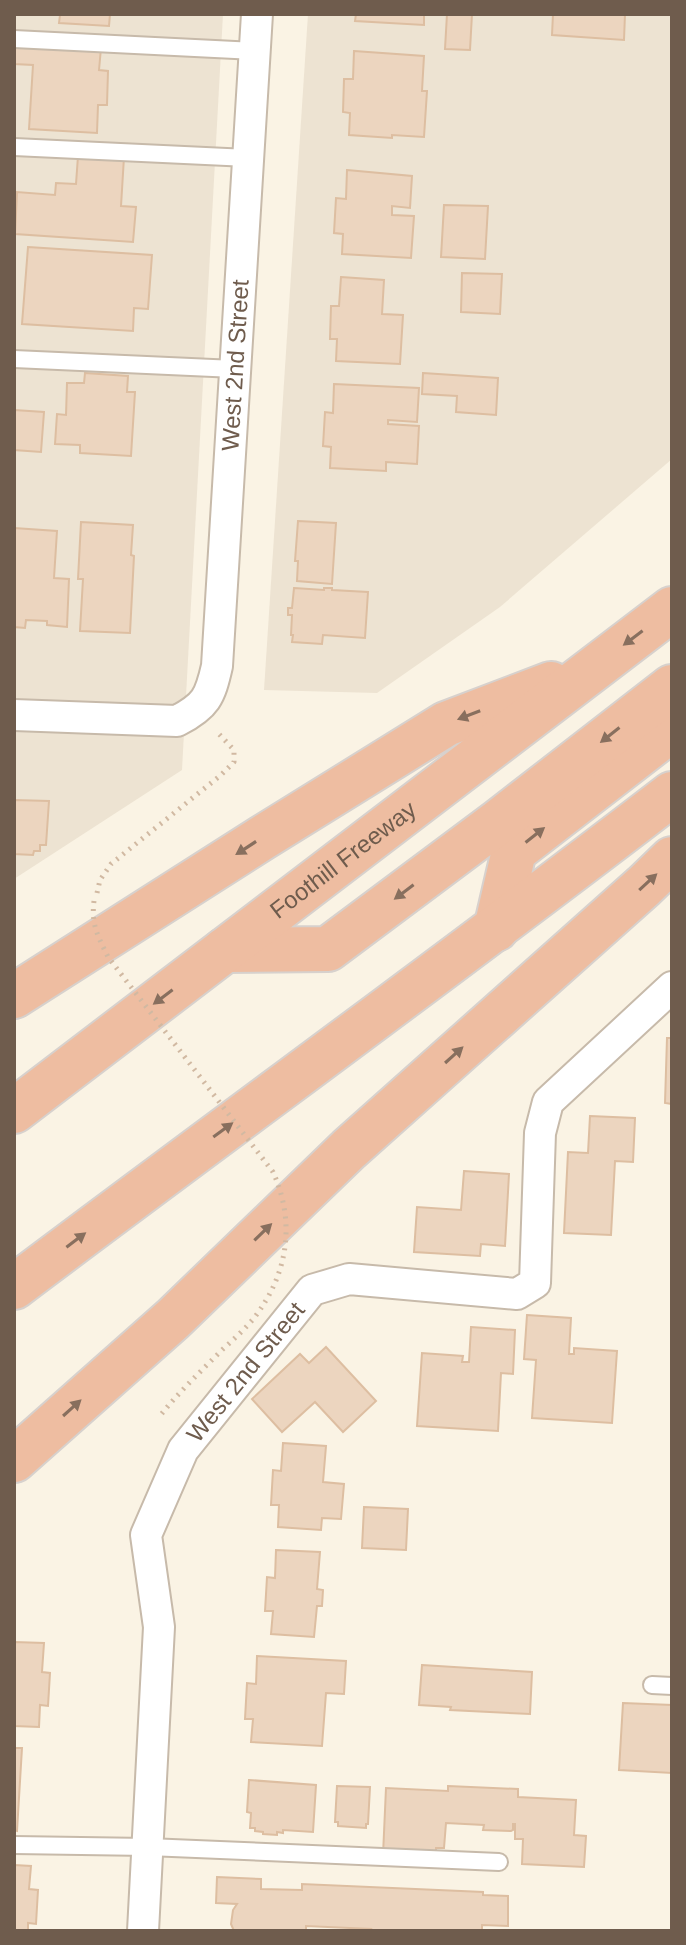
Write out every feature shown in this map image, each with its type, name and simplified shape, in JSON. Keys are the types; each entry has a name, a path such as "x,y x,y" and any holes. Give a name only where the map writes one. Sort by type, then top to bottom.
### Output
{"highway":[{"name":"Foothill Freeway","path":"14,1111 672,609"},
{"path":"14,996 446,724 594,667"},
{"path":"225,950 328,949 672,687"},
{"path":"496,929 514,851 672,729"},
{"path":"14,1287 496,929 672,794"},
{"path":"14,1460 173,1319 349,1149 672,859"}],"street":[{"name":"West 2nd Street","path":"198,710 212,689 217,666 257,14"},
{"path":"14,715 177,721 198,710"},
{"name":"West 2nd Street","path":"143,1931 159,1627 146,1535 183,1450 312,1290 349,1279 517,1294 535,1283 540,1133 548,1102 672,987"}],"lane":[{"path":"14,39 255,51"},
{"path":"14,147 248,158"},
{"path":"14,359 235,369"},
{"path":"652,1685 672,1686"},
{"path":"14,1845 148,1847 499,1862"}],"path":[{"path":"159,1417 253,1320 271,1293 282,1266 285,1242 284,1202 273,1172 108,957 92,916 100,880 111,864 234,762 234,750 198,710"}],"shaded area":[{"path":"14,14 223,14 182,770 14,879"},
{"path":"308,14 672,14 672,459 500,607 377,693 264,690"}],"building":[{"path":"41,14 110,14 109,26 59,23 60,15"},
{"path":"356,14 424,14 424,25 355,21"},
{"path":"447,14 472,14 470,50 445,49"},
{"path":"553,14 625,14 624,40 552,35"},
{"path":"14,43 101,48 99,70 108,71 107,105 98,105 97,133 29,129 33,65 14,64"},
{"path":"354,51 424,56 422,91 427,91 424,137 349,135 350,113 343,112 344,79 353,79"},
{"path":"78,156 124,157 121,206 136,207 133,242 15,234 17,192 55,195 56,183 76,184"},
{"path":"347,170 412,176 410,208 392,206 392,215 414,216 411,258 342,254 343,234 334,233 336,198 346,199"},
{"path":"444,205 488,206 485,259 441,257"},
{"path":"28,247 152,255 148,309 134,308 133,331 22,324"},
{"path":"462,273 502,274 500,314 461,312"},
{"path":"341,277 384,280 382,314 403,315 400,364 336,361 337,339 330,339 331,306 339,306"},
{"path":"85,373 128,376 127,392 135,392 131,456 80,453 80,445 55,444 57,414 66,415 67,383 84,383"},
{"path":"423,373 498,378 496,415 456,412 457,396 422,394"},
{"path":"334,384 419,388 417,422 388,420 388,424 419,426 417,464 386,462 386,471 330,468 331,447 323,446 325,412 333,413"},
{"path":"14,410 44,412 41,452 14,450"},
{"path":"298,521 336,523 332,584 297,581"},
{"path":"81,522 133,525 130,633 80,631 83,579 78,579"},
{"path":"14,528 57,531 54,578 69,579 67,627 47,625 47,621 26,620 25,628 14,627"},
{"path":"294,588 368,592 365,638 323,635 322,644 292,642 292,615 288,615 288,608 292,608"},
{"path":"14,800 49,801 46,845 40,845 40,851 34,851 33,855 14,854"},
{"path":"667,1038 672,1038 672,1104 665,1103"},
{"path":"590,1116 635,1118 633,1162 615,1161 611,1235 564,1233 568,1152 588,1153"},
{"path":"464,1171 509,1174 505,1246 481,1244 480,1256 414,1252 417,1207 461,1210"},
{"path":"527,1315 571,1318 569,1354 574,1354 574,1348 617,1351 612,1423 532,1418 536,1360 524,1359"},
{"path":"471,1327 515,1330 513,1374 501,1373 498,1431 417,1426 422,1353 463,1356 462,1362 469,1362"},
{"path":"326,1347 376,1401 343,1432 315,1402 282,1432 252,1399 300,1354 309,1363"},
{"path":"283,1443 326,1446 323,1482 344,1484 341,1519 322,1518 321,1530 278,1527 279,1505 271,1505 273,1470 281,1471"},
{"path":"364,1507 408,1509 406,1550 362,1548"},
{"path":"276,1550 320,1552 317,1589 323,1590 322,1606 317,1606 314,1637 271,1634 273,1611 265,1611 267,1577 275,1578"},
{"path":"14,1642 44,1643 42,1672 50,1673 48,1706 40,1705 39,1727 14,1726"},
{"path":"257,1656 346,1661 344,1694 326,1693 322,1746 251,1742 253,1719 245,1719 247,1683 256,1684"},
{"path":"422,1665 532,1672 530,1714 450,1710 451,1707 419,1705"},
{"path":"623,1703 672,1705 672,1773 619,1770"},
{"path":"14,1748 22,1748 17,1831 14,1830"},
{"path":"249,1780 316,1785 313,1832 283,1830 277,1835 263,1834 250,1828 251,1813 247,1812"},
{"path":"337,1786 370,1787 366,1828 338,1826 335,1822"},
{"path":"448,1786 518,1789 518,1797 576,1800 574,1835 586,1836 584,1867 522,1864 523,1839 515,1839 515,1824 511,1831 483,1830 484,1825 446,1823 444,1848 436,1848 436,1858 383,1855 386,1788 448,1791"},
{"path":"14,1865 31,1866 29,1889 38,1890 36,1924 28,1923 28,1931 14,1931"},
{"path":"217,1877 261,1879 261,1889 302,1890 302,1884 483,1892 483,1895 508,1896 508,1926 482,1925 482,1931 370,1931 306,1926 306,1931 234,1931 231,1924 237,1904 216,1903"}]}
